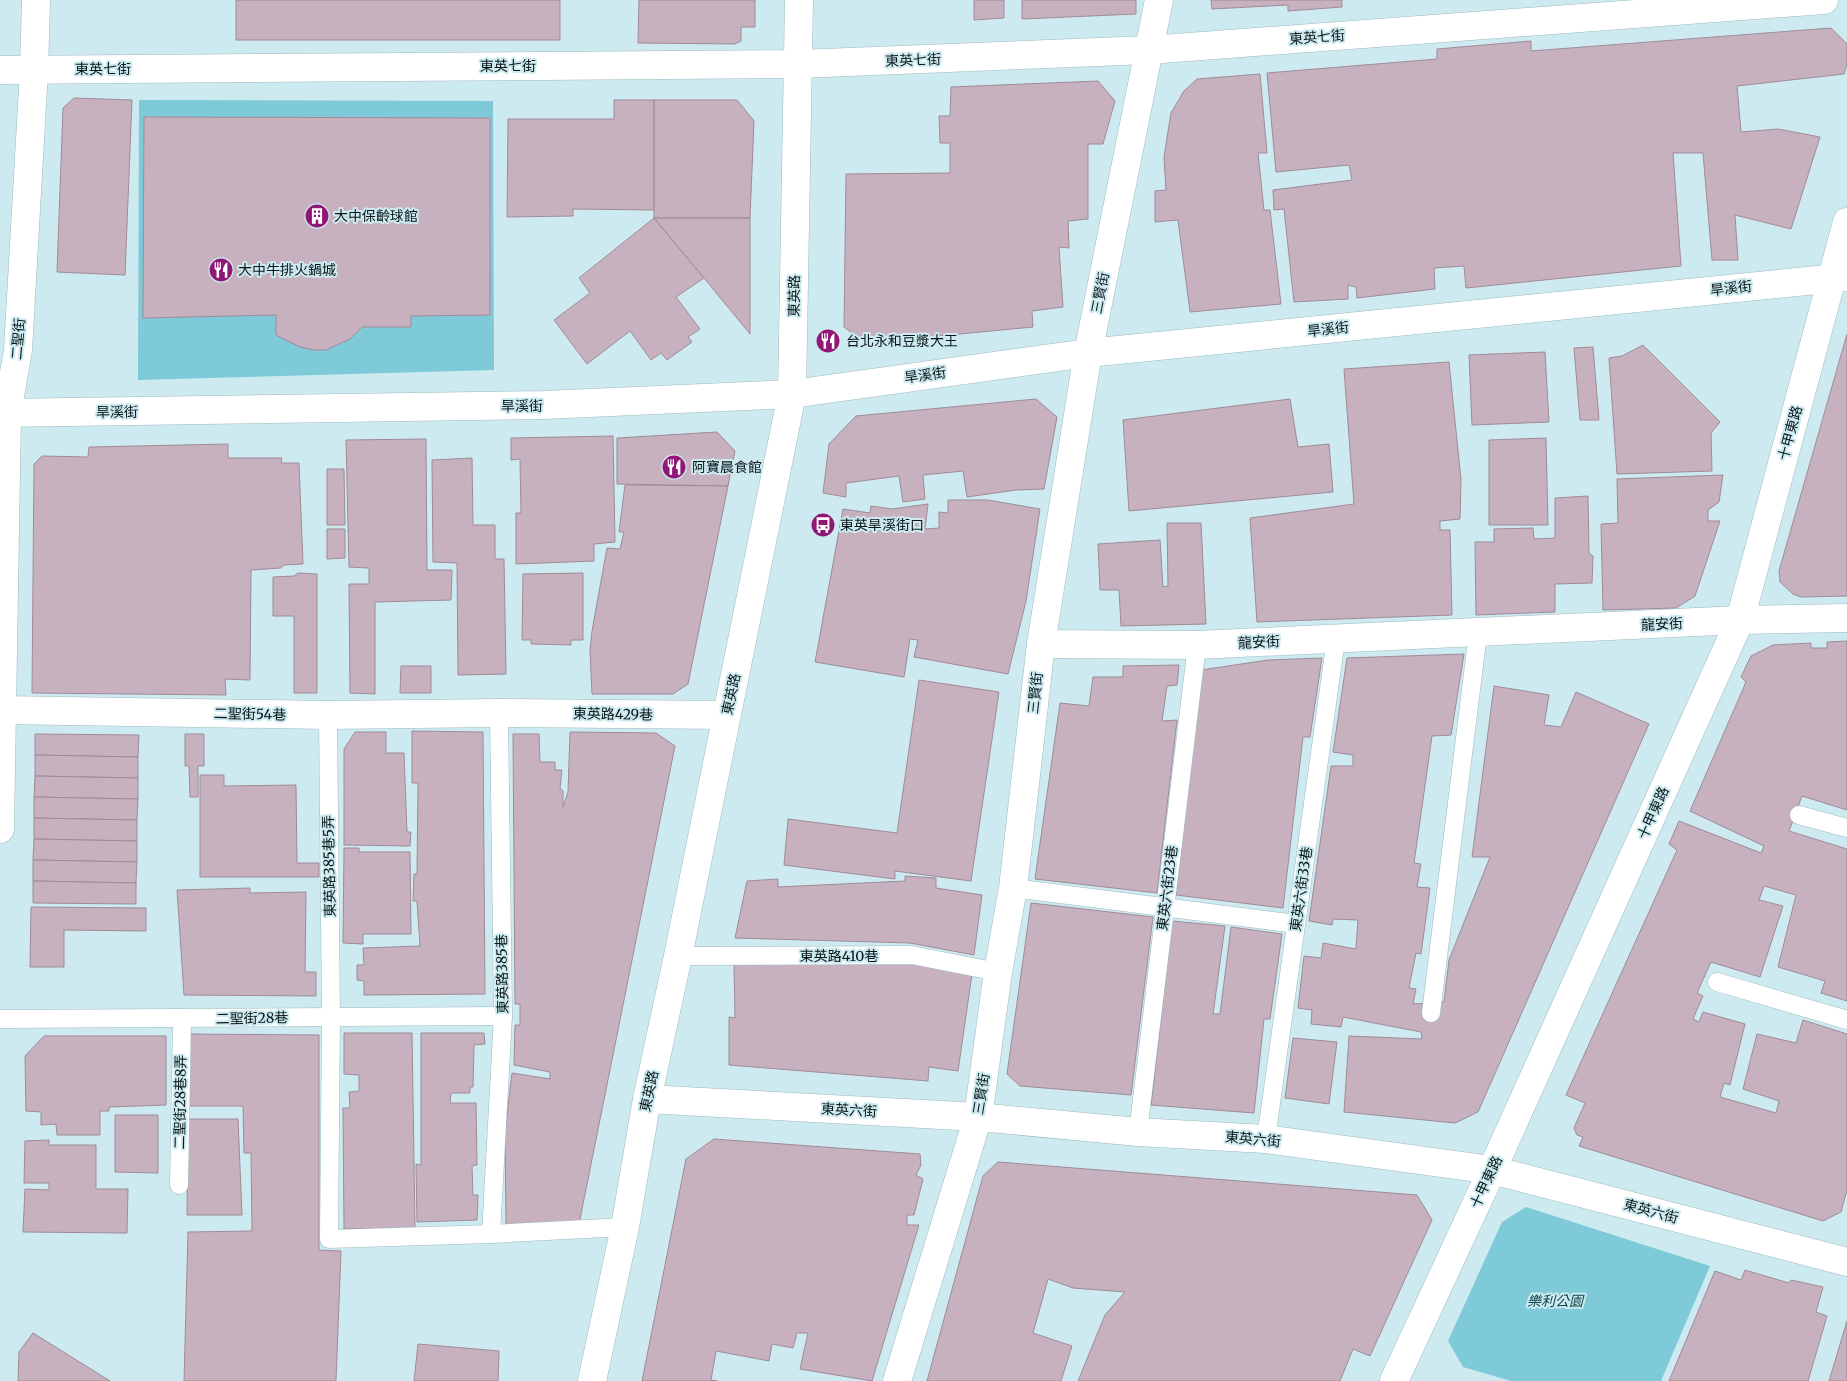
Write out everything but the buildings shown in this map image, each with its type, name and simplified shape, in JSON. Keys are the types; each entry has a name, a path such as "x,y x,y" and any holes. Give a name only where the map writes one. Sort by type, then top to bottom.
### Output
{"street":[{"name":"二聖街","path":"0,829 4,413 18,350 34,70 36,0"},
{"name":"東英路","path":"592,1381 625,1227 647,1099 678,956 792,394 799,0"},
{"name":"三賢街","path":"897,1381 978,1118 998,972 1013,888 1041,644 1088,353 1159,0"},
{"name":"東英七街","path":"0,70 798,64 1148,50 1824,0"},
{"name":"十甲東路","path":"1397,1381 1740,620 1839,277 1847,222"},
{"name":"旱溪街","path":"4,413 544,405 792,394 1088,353 1839,277"},
{"name":"龍安街","path":"1041,644 1197,645 1740,620 1847,618"},
{"name":"二聖街54巷","path":"2,710 328,715 499,713"},
{"name":"東英路429巷","path":"499,713 726,715"},
{"name":"東英六街","path":"647,1099 978,1118 1138,1132 1266,1139 1492,1170 1847,1260"}],"lane":[{"path":"1431,1013 1478,633"},
{"name":"東英六街33巷","path":"1266,1139 1336,639"},
{"name":"東英六街23巷","path":"1138,1132 1197,645"},
{"name":"東英路385巷","path":"491,1234 503,1016 499,713"},
{"name":"東英路385巷5弄","path":"328,715 331,1017"},
{"path":"1798,815 1847,828"},
{"path":"1013,888 1296,924"},
{"name":"東英路410巷","path":"678,956 912,955 998,972"},
{"path":"1717,982 1847,1020"},
{"name":"二聖街28巷","path":"0,1019 503,1016"},
{"path":"331,1017 329,1239 491,1234 625,1227"},
{"name":"二聖街28巷8弄","path":"179,1185 182,1019"}],"green space":[{"name":"大中保齡球館","path":"139,100 493,101 494,370 138,380"},
{"name":"樂利公園","path":"1526,1207 1710,1266 1661,1381 1511,1381 1463,1367 1448,1341 1502,1222"}],"place":[{"name":"大中保齡球館","path":"317,216"},
{"name":"大中牛排火鍋城","path":"221,270"},
{"name":"台北永和豆漿大王","path":"828,341"},
{"name":"阿寶晨食館","path":"674,467"},
{"name":"東英旱溪街口","path":"823,525"}]}
